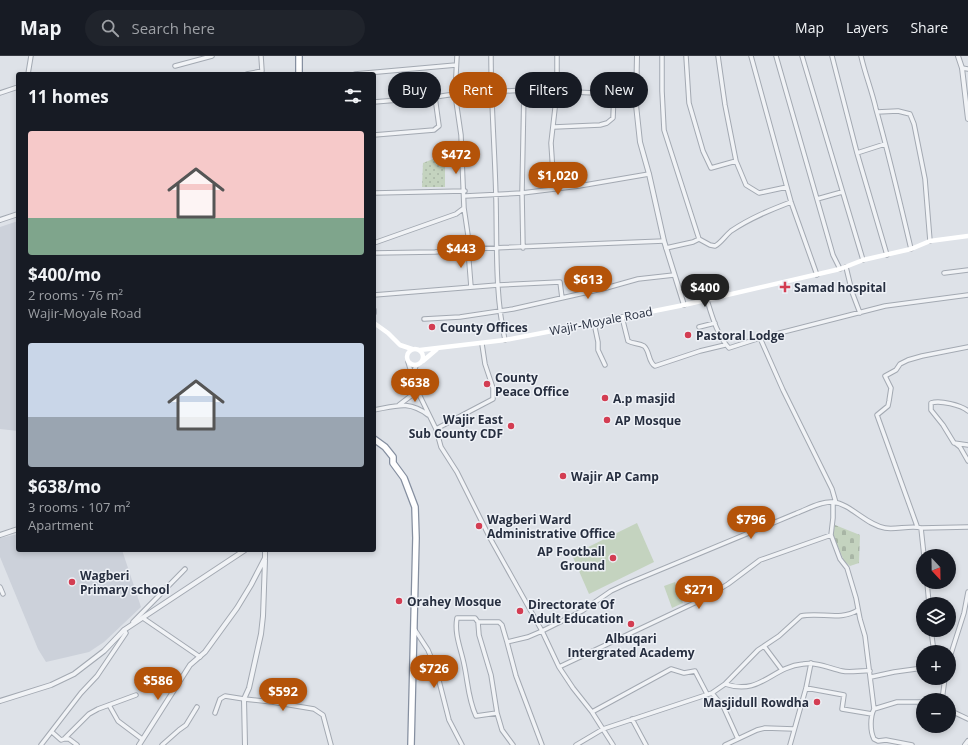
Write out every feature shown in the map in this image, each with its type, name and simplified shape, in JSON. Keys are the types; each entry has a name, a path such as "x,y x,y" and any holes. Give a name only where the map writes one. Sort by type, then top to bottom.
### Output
{"highway":[{"path":"299,56 299,72"},
{"path":"376,440 385,447 393,457 393,463 404,478 415,507 416,538 413,627 413,690 410,745"}],"main road":[{"name":"Wajir-Moyale Road","path":"420,350 482,344 684,305 817,275 840,269 863,260 911,249 930,241 968,236"},
{"path":"376,324 388,333 400,345 410,364 416,366 437,349"},
{"path":"400,345 420,350 423,356 422,361"},
{"path":"407,359 409,351 412,349"}],"street":[{"path":"28,72 31,56"},
{"path":"175,66 212,56"},
{"path":"257,72 262,71 261,56"},
{"path":"456,72 457,56"},
{"path":"491,56 491,72"},
{"path":"557,56 557,72"},
{"path":"636,72 637,56"},
{"path":"662,56 664,130 699,239 713,247 716,246 727,234 747,220 791,202"},
{"path":"686,56 689,103 709,166 711,168 717,168 736,161"},
{"path":"718,56 725,105 736,161 746,185 759,193 787,187"},
{"path":"751,56 791,202 817,275"},
{"path":"776,56 833,255 840,269"},
{"path":"802,56 863,260"},
{"path":"832,56 857,153 887,255"},
{"path":"861,56 864,72 872,90 911,249"},
{"path":"958,56 962,68 968,119"},
{"path":"376,72 456,65"},
{"path":"962,68 968,69"},
{"path":"0,93 16,88"},
{"path":"376,102 388,101"},
{"path":"376,135 434,130 439,126 437,108"},
{"path":"457,108 461,135 465,196 464,208 469,249 471,287"},
{"path":"492,108 498,285 500,311 505,340"},
{"path":"523,248 522,193 524,108"},
{"path":"554,188 551,143 556,108"},
{"path":"554,127 600,125 608,123 613,118 613,108"},
{"path":"636,108 640,142 649,174 664,241 684,305"},
{"path":"877,112 898,111 910,114 914,124 925,179 930,241"},
{"path":"857,153 885,144"},
{"path":"465,196 522,193 579,186 649,174"},
{"path":"376,193 464,191"},
{"path":"817,199 842,192"},
{"path":"376,242 456,214 464,208"},
{"path":"0,220 16,215"},
{"path":"666,248 693,242 699,239"},
{"path":"376,253 435,252 469,249 523,248 664,241"},
{"path":"846,267 852,292 860,313"},
{"path":"944,273 968,270"},
{"path":"424,319 500,311 547,302 638,279 674,275"},
{"path":"376,295 498,285 560,282 562,298"},
{"path":"707,300 715,323 725,344 729,348 760,338 885,306 968,295"},
{"path":"622,317 628,341 643,345 646,348 652,364 655,366 725,344"},
{"path":"594,323 598,350 605,365"},
{"path":"700,327 715,323"},
{"path":"760,338 783,390 832,489 834,503 830,535 840,559 847,568 865,636 874,708 872,714 872,735 877,743 886,740 912,745"},
{"path":"436,429 493,399 493,388 485,364 482,344"},
{"path":"968,347 922,356 900,364 896,370 885,376 891,388 889,401 888,406 878,415 917,526 921,528 968,527"},
{"path":"407,359 416,388 436,429 441,447 457,472 490,538 542,632 559,667 592,712 612,745"},
{"path":"412,376 416,366"},
{"path":"399,406 412,395 416,388"},
{"path":"968,410 940,402 931,403 930,410 943,425 954,443 960,447 968,461"},
{"path":"376,410 399,406 412,406 419,408 429,416"},
{"path":"954,443 968,445"},
{"path":"507,642 542,632 582,612 611,592 626,584 797,513 825,503 834,503 846,507 878,526 886,528 911,528 917,526"},
{"path":"921,528 923,549"},
{"path":"0,536 16,530"},
{"path":"559,667 705,598 734,580 760,560 830,535"},
{"path":"125,629 182,590 242,552"},
{"path":"245,745 244,699 249,688 261,634 265,552"},
{"path":"139,745 190,665 200,656 237,608 265,558"},
{"path":"0,700 52,685 68,678 104,651 185,569"},
{"path":"0,587 3,594"},
{"path":"954,645 964,613 968,592"},
{"path":"576,745 603,729 712,693 725,684 764,646 779,636 801,616 841,616 852,614 858,610"},
{"path":"143,618 200,656"},
{"path":"498,713 476,716 469,696 464,665 458,642 456,624 457,618 475,618 478,622 479,635 491,675 502,730 513,745"},
{"path":"478,622 499,622 502,625 516,676 542,745"},
{"path":"413,627 428,650 436,669 449,720 462,745"},
{"path":"41,745 72,704 107,663 126,633 125,629"},
{"path":"764,646 782,670"},
{"path":"725,684 742,687 756,685 782,670 801,664 811,663 829,666 844,671 870,671"},
{"path":"790,745 806,688 811,663"},
{"path":"592,712 671,669 684,673 695,671 707,694"},
{"path":"871,677 916,669"},
{"path":"806,688 844,695 842,710 872,714"},
{"path":"712,693 724,708 738,739"},
{"path":"64,739 89,714 136,695"},
{"path":"215,713 220,699 223,697 272,702 314,709 323,715 331,745"},
{"path":"874,708 897,702 916,702"},
{"path":"109,705 118,721 142,739"},
{"path":"162,745 186,725 197,707"},
{"path":"956,713 968,719"},
{"path":"632,719 646,745"},
{"path":"725,745 757,730 765,728 794,729"},
{"path":"52,732 61,740 69,740 77,745"},
{"path":"965,745 968,741"}],"shaded area":[{"path":"16,222 16,431 0,429 0,227"},
{"name":"Wagberi Primary school","path":"16,534 16,552 123,552 141,607 104,642 89,652 46,662 38,649 0,557 0,538"}],"green space":[{"path":"438,157 445,166 445,187 422,187 423,163"},
{"name":"AP Football Ground","path":"637,523 654,562 589,594 572,555"},
{"path":"835,525 860,535 859,563 850,566 844,561 833,535"},
{"path":"675,582 683,603 672,608 664,586"}],"place":[{"name":"Samad hospital","path":"785,287"},
{"name":"County Offices","path":"432,327"},
{"name":"Pastoral Lodge","path":"688,335"},
{"name":"County Peace Office","path":"487,384"},
{"name":"A.p masjid","path":"605,398"},
{"name":"AP Mosque","path":"607,420"},
{"name":"Wajir East Sub County CDF","path":"511,426"},
{"name":"Wajir AP Camp","path":"563,476"},
{"name":"Wagberi Ward Administrative Office","path":"479,526"},
{"name":"AP Football Ground","path":"613,558"},
{"name":"Wagberi Primary school","path":"72,582"},
{"name":"Orahey Mosque","path":"399,601"},
{"name":"Directorate Of Adult Education","path":"520,611"},
{"name":"Albuqari Intergrated Academy","path":"631,624"},
{"name":"Masjidull Rowdha","path":"817,702"}]}
